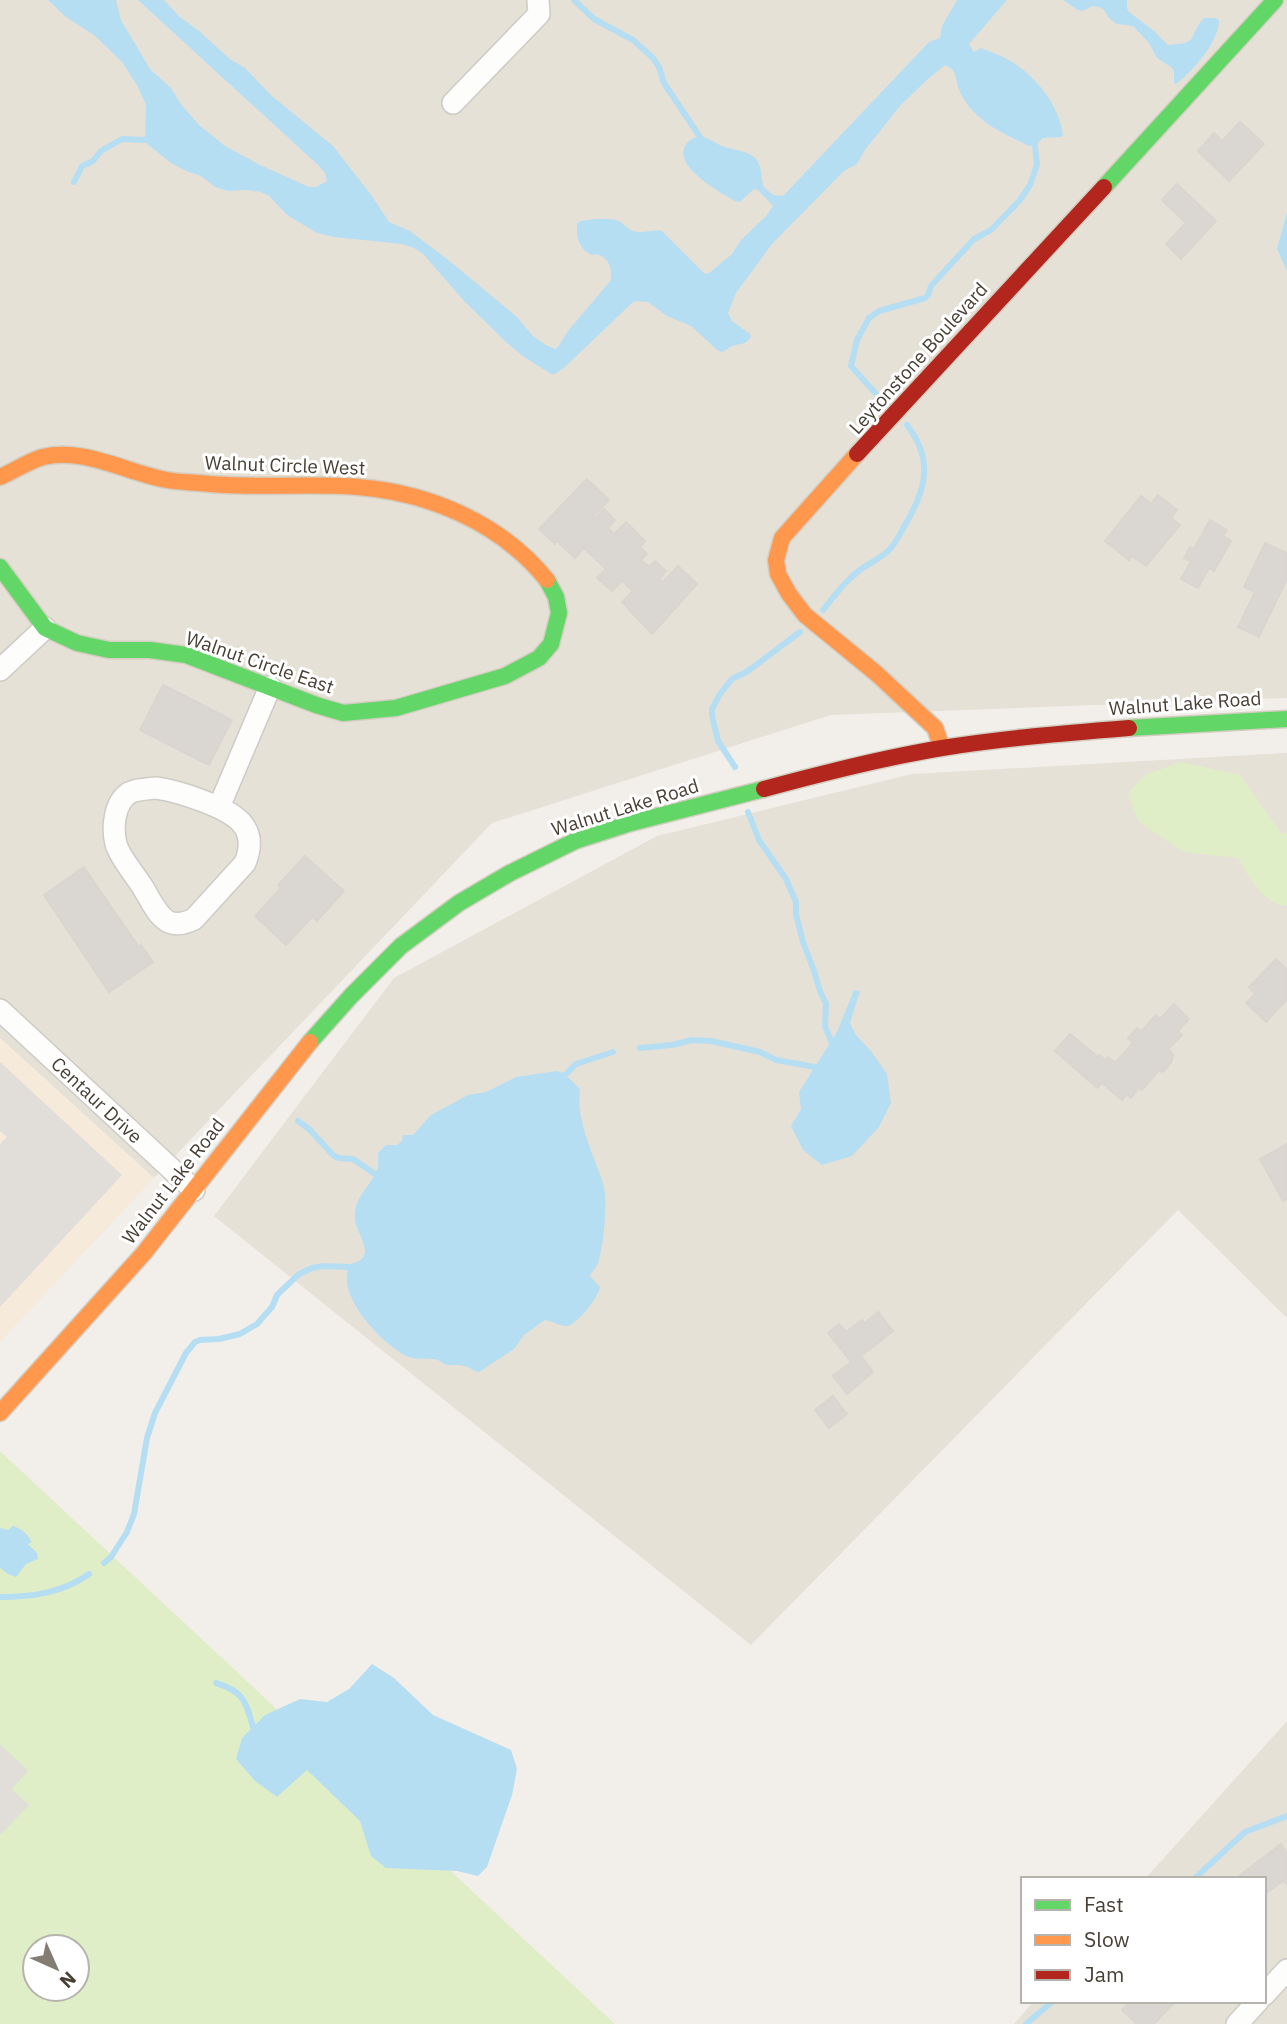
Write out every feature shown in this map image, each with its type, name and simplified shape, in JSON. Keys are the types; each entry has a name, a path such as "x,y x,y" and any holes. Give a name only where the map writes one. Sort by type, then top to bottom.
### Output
{"street":[{"path":"453,103 539,14 538,0"},
{"name":"Leytonstone Boulevard","path":"942,748 935,728 877,674 805,615 778,574 776,560 782,538 1216,66 1270,1"},
{"name":"Walnut Circle West","path":"0,477 43,457 75,455 167,480 223,486 358,487 421,498 457,511 494,531 546,579 556,597 557,626 551,644 539,657"},
{"path":"0,568 45,628 0,670"},
{"name":"Walnut Circle East","path":"45,628 77,643 109,650 186,654 343,713 396,708 505,676 539,657"},
{"path":"219,807 270,687"},
{"name":"Walnut Lake Road","path":"0,1413 144,1253 307,1045 351,996 401,946 459,903 510,873 575,841 631,823 835,770 942,748 1081,731 1287,719"},
{"path":"156,788 177,791 219,807 241,821 247,831 250,843 245,863 194,919 178,924 167,921 158,912 116,845 116,810 129,793 156,788"},
{"name":"Centaur Drive","path":"0,1010 194,1190"},
{"path":"1266,1992 1287,1970"},
{"path":"1237,2024 1256,2003"}],"shaded area":[{"path":"0,0 1287,0 1287,698 831,715 492,823 154,1178 0,1038"},
{"path":"1287,753 1287,1318 1178,1210 751,1645 214,1216 394,978 657,836 912,774"},
{"path":"0,1038 154,1178 0,1342"},
{"path":"0,1062 122,1175 0,1307 0,1144 7,1137 0,1131"},
{"path":"1287,1721 1287,2024 1014,2024 1032,2003 1266,2003 1266,1877 1147,1877"},
{"path":"0,1744 28,1771 12,1789 29,1805 0,1835"}],"green space":[{"path":"1181,762 1240,775 1282,834 1287,833 1287,906 1264,895 1238,858 1184,852 1138,821 1128,794 1145,775"},
{"path":"0,1451 615,2024 0,2024"}],"water":[{"path":"48,0 116,0 121,20 150,69 171,88 199,125 225,146 309,187 316,187 327,181 325,173 318,165 138,0 164,0 180,17 230,59 245,68 272,96 333,146 389,222 410,231 447,259 516,316 533,336 555,349 611,280 611,269 606,259 590,254 582,247 577,234 578,222 610,219 619,221 633,231 662,231 708,274 732,254 741,240 773,206 758,190 754,189 737,202 709,185 690,169 685,160 683,151 688,142 703,137 751,155 758,162 763,186 773,195 783,196 929,42 940,38 942,26 957,0 1007,0 969,44 974,52 981,48 1004,57 1036,81 1051,101 1061,123 1063,135 1043,138 1035,146 1029,146 995,129 970,107 960,92 954,73 945,65 900,106 857,164 844,171 772,244 736,293 728,313 732,321 750,334 751,337 747,341 722,352 691,326 667,316 648,302 636,301 565,367 551,374 507,343 465,302 423,254 414,248 402,244 317,233 287,215 269,196 261,192 228,191 215,187 201,176 171,163 147,144 146,105 122,62 94,35 66,17"},
{"path":"1063,0 1127,0 1129,12 1168,45 1189,41 1204,18 1219,20 1218,29 1204,55 1176,84 1174,71 1157,58 1149,43 1133,26 1117,24 1099,7 1093,6 1082,11"},
{"path":"1287,212 1287,271 1277,249"},
{"path":"854,990 860,991 850,1023 856,1035 887,1074 891,1103 879,1127 852,1156 822,1165 803,1150 791,1126 801,1109 799,1092 837,1032"},
{"path":"557,1071 564,1073 580,1089 580,1113 603,1183 605,1211 602,1246 598,1263 590,1276 600,1287 596,1297 572,1324 565,1326 545,1320 524,1335 514,1349 479,1372 462,1365 446,1365 438,1360 406,1356 373,1329 362,1316 348,1289 350,1264 364,1257 365,1251 356,1225 355,1211 359,1199 377,1170 378,1153 386,1145 397,1145 402,1141 403,1135 413,1135 431,1115 468,1095 486,1092 516,1077"},
{"path":"13,1526 22,1530 32,1542 28,1544 37,1553 38,1559 26,1564 16,1577 0,1568 0,1528 8,1530"},
{"path":"372,1664 394,1678 433,1715 511,1750 517,1769 512,1795 487,1867 478,1876 457,1871 386,1868 371,1856 360,1821 307,1770 277,1797 255,1781 236,1759 242,1738 265,1715 300,1699 327,1702 349,1689"}],"building":[{"path":"1240,122 1264,144 1229,181 1198,151 1214,133 1222,141"},
{"path":"1177,184 1216,221 1181,259 1166,244 1186,223 1162,200"},
{"path":"587,479 609,500 592,517 594,519 604,509 615,520 608,528 614,534 626,522 645,541 640,547 647,554 641,560 649,567 655,561 666,571 659,579 663,582 678,566 697,584 652,634 622,602 633,591 622,581 612,591 597,578 606,569 584,548 575,558 539,529"},
{"path":"1158,495 1177,510 1171,518 1180,525 1146,566 1132,556 1129,560 1105,541 1141,496 1151,504"},
{"path":"1210,520 1227,530 1223,536 1231,541 1214,571 1209,568 1198,588 1181,579 1191,561 1184,558 1190,547 1194,549"},
{"path":"1265,543 1287,553 1287,579 1259,637 1238,627 1255,592 1244,587"},
{"path":"163,685 232,720 209,765 140,730"},
{"path":"305,856 344,891 317,921 312,917 286,945 255,916 281,888 278,885"},
{"path":"84,867 138,946 141,945 153,962 109,992 44,895"},
{"path":"1276,959 1287,970 1287,999 1266,1022 1246,1003 1255,994 1249,987"},
{"path":"1174,1004 1189,1019 1178,1031 1182,1035 1168,1049 1173,1054 1172,1061 1163,1072 1159,1070 1142,1090 1139,1088 1131,1098 1127,1094 1122,1100 1102,1083 1097,1088 1055,1051 1070,1034 1098,1057 1100,1055 1106,1061 1108,1057 1115,1063 1133,1043 1128,1038 1137,1028 1141,1032 1156,1015 1160,1019"},
{"path":"1287,1144 1287,1199 1283,1201 1260,1159"},
{"path":"878,1312 893,1331 861,1356 873,1372 847,1394 833,1376 851,1362 828,1333 839,1324 846,1332 862,1320 865,1323"},
{"path":"833,1396 847,1414 829,1428 815,1410"},
{"path":"1281,1844 1287,1853 1287,1885 1284,1880 1266,1894 1266,1877 1239,1876"},
{"path":"1128,2003 1174,2003 1154,2024 1137,2024 1122,2010"}],"waterway":[{"path":"574,0 594,19 633,40 653,58 664,83 700,137"},
{"path":"74,182 82,166 93,161 101,151 122,139 146,140"},
{"path":"887,406 851,366 857,340 869,318 879,311 925,298 931,286 974,239 991,230 1020,200 1030,185 1037,165 1035,146"},
{"path":"823,610 840,588 890,549 918,500 924,463 916,438 907,425"},
{"path":"735,767 718,741 712,709 732,679 748,671 800,632"},
{"path":"748,812 759,840 786,879 796,902 803,942 826,1004 825,1026 831,1041"},
{"path":"640,1048 692,1040 711,1041 760,1052 776,1060 815,1067"},
{"path":"566,1074 576,1064 613,1052"},
{"path":"298,1121 333,1155 353,1159 375,1174"},
{"path":"104,1563 127,1532 134,1514 147,1438 155,1413 186,1353 195,1342 240,1334 257,1324 272,1307 277,1295 299,1274 323,1266 348,1267"},
{"path":"0,1597 58,1590 89,1574"},
{"path":"216,1683 242,1698 253,1727"},
{"path":"1196,1877 1245,1832 1287,1816"},
{"path":"1026,2024 1051,2003"}],"traffic: fast":[{"path":"1104,187 1275,0"},
{"path":"0,567 45,628 77,643 109,650 150,650 186,655 343,713 396,708 505,676 539,658 551,644 559,613 556,597 547,580"},
{"path":"1129,728 1287,719"},
{"path":"310,1042 401,946 459,903 510,873 575,841 631,823 764,789"}],"traffic: slow":[{"path":"857,454 782,538 776,560 778,574 805,615 877,674 935,728 942,748"},
{"path":"0,477 43,457 74,455 175,481 238,486 338,486 385,490 437,504 486,527 529,560 547,580"},
{"path":"0,1413 144,1253 310,1042"}],"traffic: jam":[{"path":"857,454 1104,187"},
{"path":"764,789 853,766 942,748 1129,728"}]}
